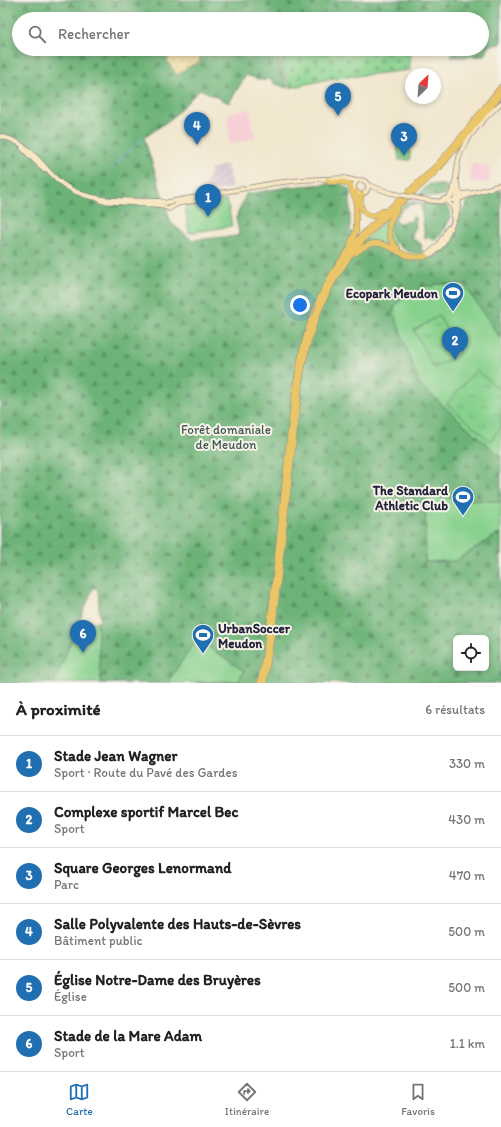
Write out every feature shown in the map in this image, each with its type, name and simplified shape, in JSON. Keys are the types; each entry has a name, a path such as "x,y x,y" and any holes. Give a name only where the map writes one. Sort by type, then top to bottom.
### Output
{"highway":[{"path":"260,683 269,626 299,359 316,304 329,279 368,228 437,165 501,87"},
{"path":"264,683 273,626 297,406 303,366 309,338 316,316 344,260 379,223 430,178 501,94"},
{"path":"328,180 330,182 343,182 350,185 356,205 356,233 352,242 344,253 344,260"},
{"path":"360,191 360,206 366,214 374,216 388,210"},
{"path":"356,205 360,191"},
{"path":"406,199 392,217 389,226 390,237 394,245 404,253 426,255"},
{"path":"344,260 351,258 360,249 369,244 375,243 386,245 408,257 418,258 426,255"}],"main road":[{"path":"444,201 450,196 456,177 459,159 465,144 488,115 501,104"},
{"path":"0,137 16,142 25,147 58,180 78,193 102,199 160,201 167,204 173,204 173,207"},
{"path":"426,255 437,250 443,244 457,214 458,197 456,177"},
{"path":"167,204 275,183 342,178 357,182 364,180 368,185 382,191 431,201 444,201 501,185"},
{"path":"342,178 360,191 382,191"},
{"path":"167,204 169,209 178,204 243,191 316,180"},
{"path":"357,182 360,191"},
{"path":"360,191 368,185"},
{"path":"426,255 435,249 440,243 452,220 458,197 454,185"},
{"path":"450,196 458,197"},
{"path":"444,201 452,206 455,212"}],"shaded area":[{"path":"249,109 255,138 229,144 228,137 230,137 227,122 230,113"},
{"path":"471,163 491,167 489,183 470,182"},
{"path":"227,164 232,188 206,192 204,189 211,169"}],"green space":[{"name":"Forêt domaniale de Meudon","path":"0,0 501,0 501,44 489,45 489,12 12,12 12,56 277,56 287,88 273,83 274,81 266,78 265,81 246,75 229,103 200,89 172,118 144,138 171,223 192,240 237,236 239,233 236,218 246,194 289,187 340,183 350,190 350,231 413,261 437,256 468,201 496,191 501,191 501,339 464,284 436,284 431,287 428,285 398,302 393,311 420,385 501,457 501,502 426,496 425,562 455,561 501,532 501,683 197,683 239,681 244,671 197,639 167,683 101,683 97,622 100,622 98,589 93,588 54,683 0,683"},
{"path":"279,56 410,56 410,68 405,68 405,71 329,79 289,88"},
{"name":"Forêt domaniale de Meudon","path":"451,56 484,56 451,57"},
{"path":"397,145 410,145 410,160 399,160"},
{"path":"430,184 444,185 450,188 444,194 436,197 418,194"},
{"path":"227,200 232,226 189,233 185,207"},
{"path":"409,201 447,206 450,209 451,215 441,235 434,241 429,237 425,239 421,205 410,204 400,212 395,219 398,223 412,221 412,217 415,217 416,227 412,234 412,238 421,244 422,252 420,254 404,250 398,245 391,234 392,220 398,211"},
{"path":"392,213 389,219 395,248 360,246"},
{"path":"436,284 464,284 501,339 501,457 417,382 394,314 394,308 398,302 428,285 431,286"},
{"path":"439,316 460,354 434,368 414,330"},
{"path":"476,370 501,391 501,427 490,441 447,404"},
{"name":"The Standard Athletic Club","path":"426,496 501,502 501,532 455,561 425,562"},
{"path":"97,622 101,683 54,683 78,623"},
{"name":"UrbanSoccer Meudon","path":"197,639 244,671 239,681 167,683"}],"sand":[{"path":"169,56 200,56 200,62 190,66 177,75 167,61"}],"waterway":[{"path":"111,169 144,137"}],"place":[{"name":"Église Notre-Dame des Bruyères","path":"338,116"},
{"name":"Salle Polyvalente des Hauts-de-Sèvres","path":"197,145"},
{"name":"Square Georges Lenormand","path":"404,156"},
{"name":"Stade Jean Wagner","path":"208,217"},
{"name":"Ecopark Meudon","path":"453,312"},
{"name":"Complexe sportif Marcel Bec","path":"455,360"},
{"name":"The Standard Athletic Club","path":"463,516"},
{"name":"Stade de la Mare Adam","path":"83,653"},
{"name":"UrbanSoccer Meudon","path":"203,654"}]}
